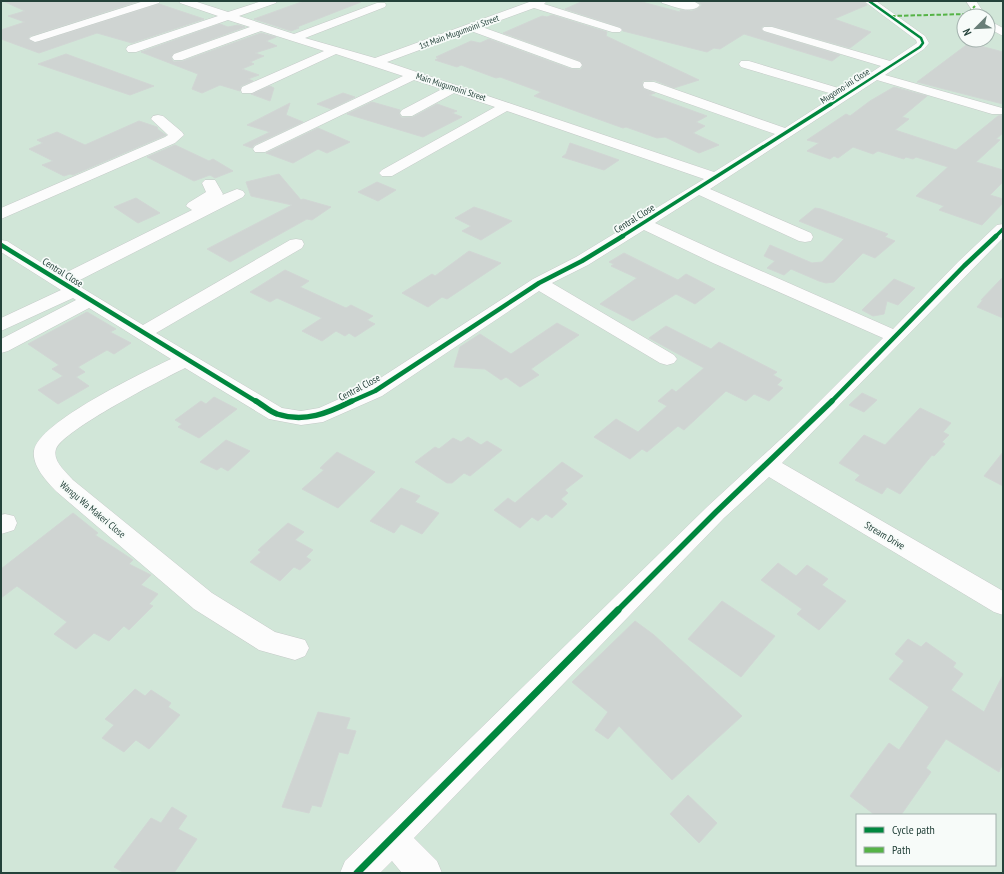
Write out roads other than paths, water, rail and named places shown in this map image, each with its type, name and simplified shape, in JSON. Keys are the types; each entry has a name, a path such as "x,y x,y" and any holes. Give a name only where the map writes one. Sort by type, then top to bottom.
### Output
{"street":[{"path":"35,39 155,1"},
{"name":"Main Mugumoini Street","path":"184,1 294,38 375,62 454,88 716,178"},
{"path":"132,49 272,1"},
{"path":"666,1 682,6 695,5"},
{"name":"Mugomo-ini Close","path":"716,178 890,65 916,50 923,43 923,41 869,1"},
{"path":"538,2 616,30"},
{"name":"1st Main Mugumoini Street","path":"375,62 538,2"},
{"path":"294,38 381,6"},
{"path":"178,56 260,27"},
{"path":"472,27 576,65"},
{"path":"768,29 890,65"},
{"path":"247,90 336,50"},
{"path":"745,64 846,94"},
{"path":"260,149 414,75"},
{"path":"875,76 997,111"},
{"path":"649,85 786,133"},
{"path":"407,113 454,88"},
{"path":"387,173 507,106"},
{"path":"1,214 170,140 177,135 158,119"},
{"name":"Central Close","path":"2,247 277,414 301,418 324,415 375,391 539,283 582,261 716,178"},
{"path":"1,346 70,287 213,196 216,192 210,183"},
{"path":"698,189 805,237"},
{"path":"1,325 237,194"},
{"path":"643,223 719,259 896,337"},
{"path":"357,873 393,839 474,754 716,512 767,465 896,337 964,266 1003,229"},
{"path":"143,333 296,244"},
{"path":"539,283 667,359"},
{"name":"Wangu Wa Makeri Close","path":"186,360 152,377 64,428 46,447 46,461 54,475 65,486 203,601 269,642 295,648"},
{"name":"Stream Drive","path":"767,465 1003,604"},
{"path":"393,839 424,873"}]}
